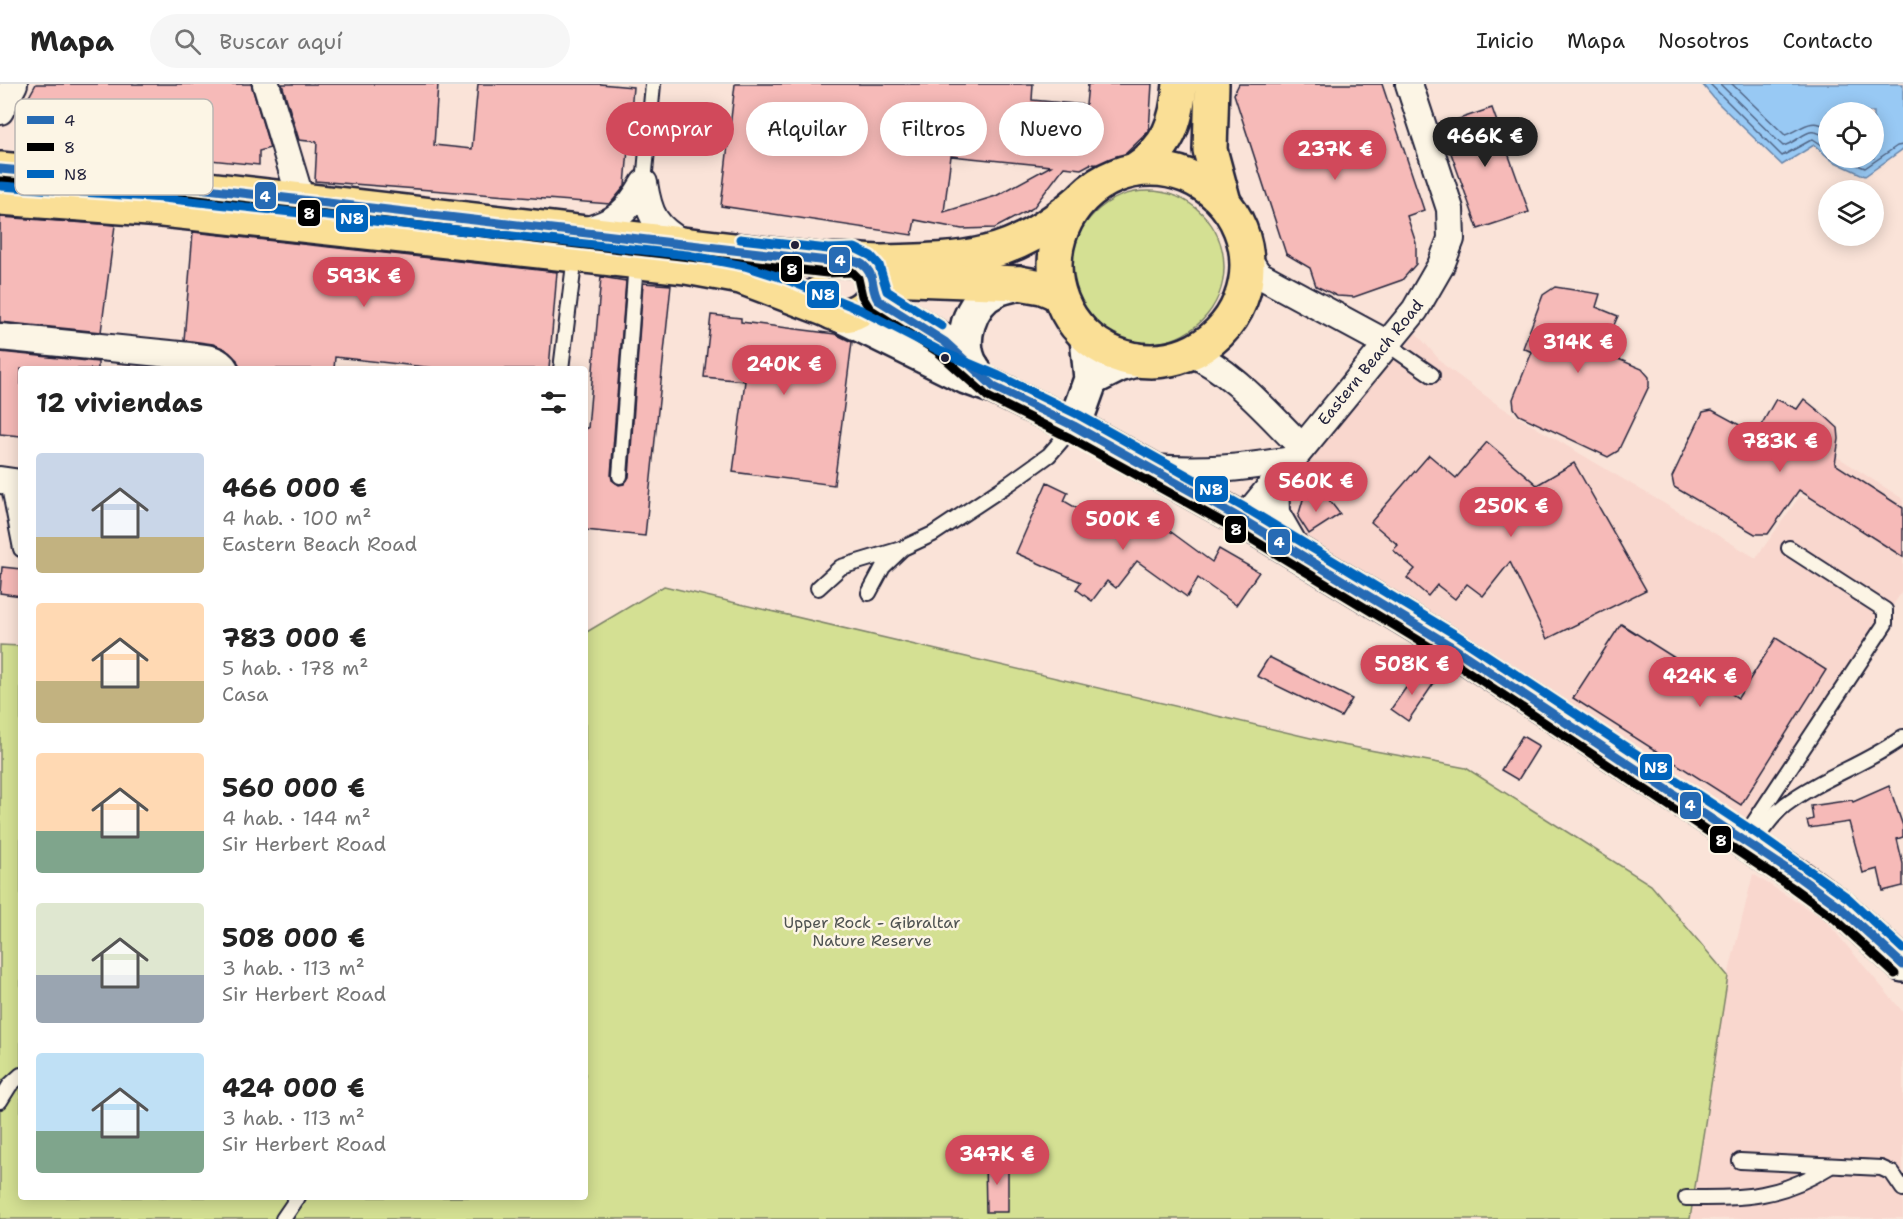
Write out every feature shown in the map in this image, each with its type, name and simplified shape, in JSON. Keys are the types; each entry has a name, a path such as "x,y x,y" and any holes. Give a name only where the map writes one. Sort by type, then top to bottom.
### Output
{"main road":[{"path":"1135,170 1162,148 1176,115 1180,84"},
{"path":"1212,84 1210,150 1224,202"},
{"path":"0,169 15,170"},
{"path":"0,198 578,244 683,243 822,261 860,275 1001,250 1038,233 1104,181 1135,170 1174,171 1210,188 1224,202 1240,228 1247,257 1245,287 1234,314 1215,337 1190,353 1164,360 1136,360 1118,356 1087,338 1066,310 1059,294 1055,270 1058,241 1066,220 1078,202"},
{"path":"213,190 301,200 578,244 636,262 732,275 777,289 834,313 966,377 983,377"},
{"path":"860,275 864,308 848,315 834,313 819,297 818,279 828,264 877,280 885,278 1019,283 1042,287 1059,294"},
{"path":"860,275 878,300 945,342 983,377 1243,520 1449,645 1747,842 1841,908 1903,965"},
{"path":"983,377 967,358 964,341 968,326 985,297 995,290 1019,283"},
{"path":"1074,426 1091,379 1087,338"},
{"path":"1091,379 1119,365 1136,360"}],"street":[{"path":"0,111 14,84"},
{"path":"266,84 301,200"},
{"name":"Eastern Beach Road","path":"1243,520 1415,310 1441,266 1451,239 1450,209 1409,84"},
{"path":"644,183 655,220 662,230 683,243"},
{"path":"578,244 600,227 620,216 629,207 644,183"},
{"path":"1247,257 1258,274 1386,343"},
{"path":"0,337 214,359 223,366"},
{"path":"1190,353 1208,360 1215,366 1289,462"},
{"path":"1150,468 1190,471 1223,470 1289,462"},
{"path":"1289,462 1276,513 1300,556"}],"lane":[{"path":"644,183 653,84"},
{"path":"561,366 578,244"},
{"path":"620,476 636,262"},
{"path":"1386,343 1432,375"},
{"path":"818,588 841,567 903,548 933,534 1049,455 1074,426"},
{"path":"10,482 18,531"},
{"path":"869,593 883,567 903,548"},
{"path":"1747,842 1885,624 1885,610 1789,548"},
{"path":"1747,842 1785,805 1868,760 1903,737"},
{"path":"0,1101 10,1085 18,1078"},
{"path":"1740,1161 1881,1168 1892,1173 1903,1189"},
{"path":"1686,1198 1746,1198 1783,1191 1808,1180 1829,1167"},
{"path":"283,1219 296,1200"}],"shaded area":[{"path":"1416,333 1444,365 1498,405 1756,558 1800,496 1807,500 1836,456 1903,499 1903,590 1746,826 1295,535 1283,488"},
{"path":"1753,874 1825,920 1903,1012 1903,1218 1690,1219 1728,976"}],"green space":[{"path":"1148,191 1177,197 1202,213 1218,238 1224,267 1218,296 1202,321 1177,337 1148,343 1119,337 1094,321 1078,296 1072,267 1078,238 1094,213 1119,197"},
{"name":"Upper Rock - Gibraltar Nature Reserve","path":"664,586 1332,743 1466,768 1651,885 1728,976 1690,1219 0,1219 0,645 18,646 18,1200 588,1200 588,631"}],"water":[{"path":"1702,84 1903,84 1903,149 1884,162 1884,102 1818,102 1818,148 1814,145 1782,165 1717,102"},
{"path":"1848,168 1876,168 1865,176"}],"building":[{"path":"36,84 251,84 270,148 259,151 259,165 213,160 213,99 28,99"},
{"path":"282,84 438,84 434,145 472,149 478,84 600,84 633,87 632,102 606,102 606,156 627,156 625,186 610,204 315,181 317,142 299,140"},
{"path":"735,84 1033,84 1032,100 1054,102 999,102 999,156 1104,156 1104,102 1086,102 1088,84 1152,84 1149,131 1120,159 1110,165 1090,164 1081,169 1064,167 1033,208 995,228 962,229 915,220 912,235 721,206 727,156 734,156 733,102","holes":["951,156 1051,166 996,196 944,212"]},
{"path":"1239,84 1382,84 1424,210 1407,216 1416,243 1416,264 1402,280 1354,297 1337,296 1316,286 1310,268 1286,254 1234,94"},
{"path":"1492,108 1529,212 1478,229 1441,125"},
{"path":"0,217 115,225 101,332 0,322"},
{"path":"193,232 557,272 549,366 417,366 335,357 334,366 239,366 237,360 225,349 213,344 184,340"},
{"path":"601,277 626,281 611,475 612,480 619,485 624,484 629,477 643,283 671,285 645,536 588,530 588,428"},
{"path":"1555,287 1600,294 1596,307 1618,316 1602,352 1642,369 1649,377 1649,386 1618,451 1608,457 1519,415 1514,408 1513,399 1532,352 1523,348 1543,295"},
{"path":"711,315 741,318 741,322 835,334 852,342 834,485 733,472 745,381 704,377"},
{"path":"0,352 98,362 98,366 18,366 18,436 0,434"},
{"path":"1776,399 1797,409 1804,399 1826,417 1838,428 1839,439 1835,464 1903,508 1903,557 1799,490 1768,534 1755,534 1674,487 1672,477 1703,412 1712,410 1756,434"},
{"path":"1487,442 1537,485 1574,463 1646,590 1547,639 1510,562 1483,596 1467,584 1455,599 1437,585 1428,596 1407,578 1415,569 1393,550 1398,545 1371,522 1429,455 1456,478"},
{"path":"1047,482 1068,492 1064,501 1120,533 1143,503 1167,522 1163,526 1212,562 1219,549 1259,572 1236,605 1198,578 1187,597 1137,561 1116,588 1107,581 1092,601 1076,589 1081,582 1016,553"},
{"path":"1304,496 1317,500 1326,496 1340,514 1309,534 1298,517"},
{"path":"2,567 18,569 18,596 0,593"},
{"path":"1621,624 1738,698 1776,638 1826,670 1741,805 1573,698"},
{"path":"1269,657 1352,699 1341,717 1257,676"},
{"path":"1417,672 1434,683 1408,721 1391,709"},
{"path":"1522,736 1539,746 1518,780 1501,770"},
{"path":"1889,786 1903,826 1903,837 1897,839 1903,864 1903,886 1883,891 1878,869 1863,873 1849,822 1809,828 1807,821 1813,819 1811,806 1852,800 1853,802"},
{"path":"985,1160 1008,1160 1008,1212 986,1212"}],"transit line":[{"name":"4","path":"0,169 15,170"},
{"name":"8","path":"0,181 15,182"},
{"name":"N8","path":"1,186 15,187"},
{"name":"4","path":"213,190 861,263 872,278 878,300 945,342 994,387 1074,426 1243,520 1449,645 1800,878 1841,908 1903,965"},
{"name":"N8","path":"122,195 687,255 745,266 783,278 861,310 940,351 999,376 1079,415 1249,510 1456,635 1759,835 1848,898 1903,949"},
{"name":"8","path":"152,195 827,273 852,272 858,278 862,296 870,309 938,352 988,397 1068,437 1237,530 1443,655 1793,888 1833,917 1895,974"},
{"name":"N8","path":"740,239 828,249 855,248 871,256 879,265 887,291 942,326"}]}
